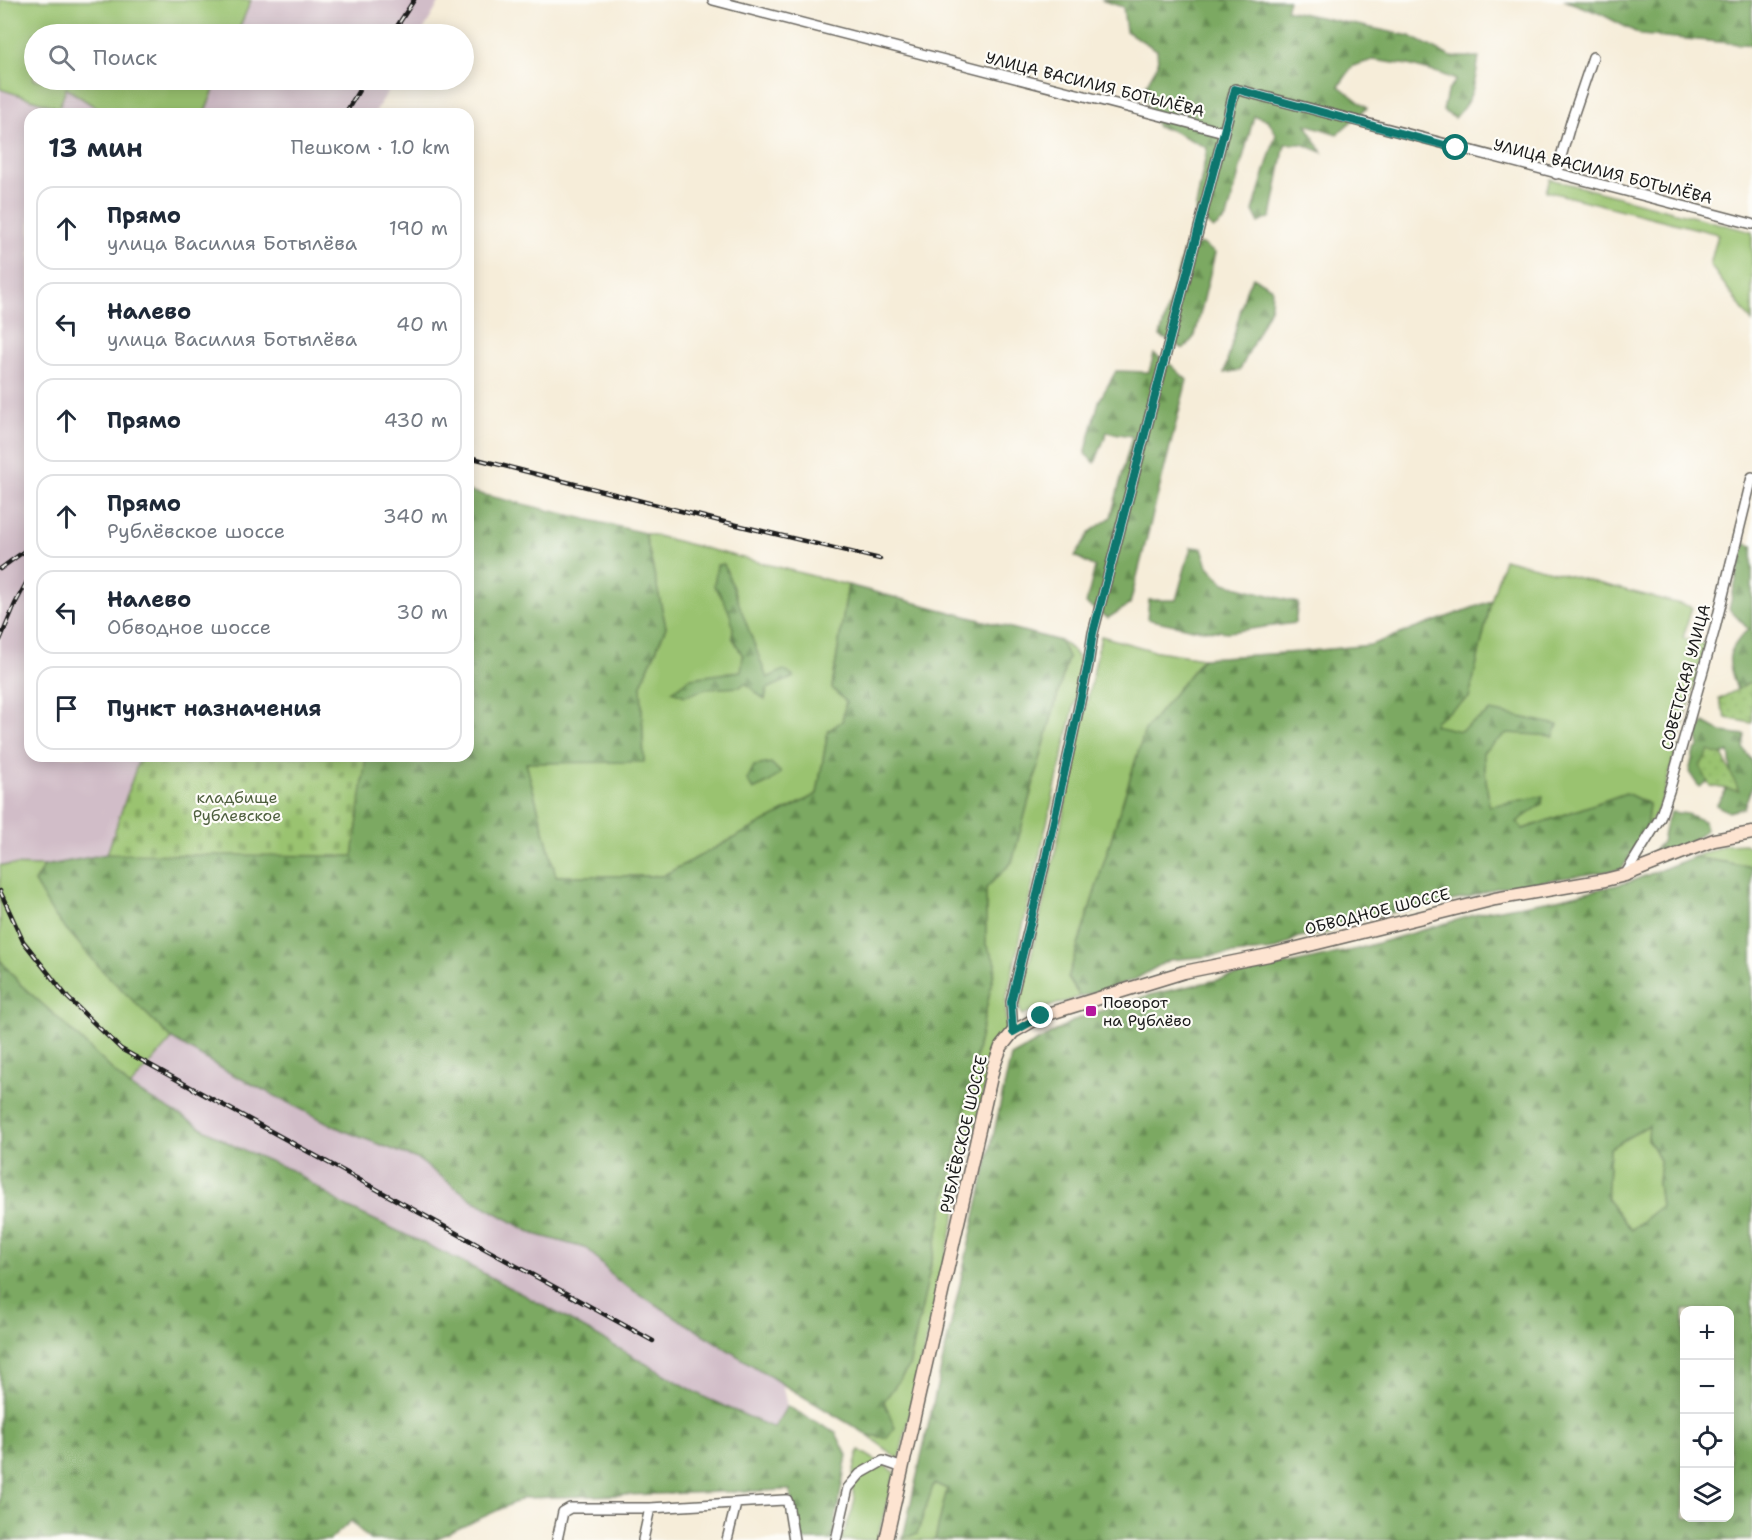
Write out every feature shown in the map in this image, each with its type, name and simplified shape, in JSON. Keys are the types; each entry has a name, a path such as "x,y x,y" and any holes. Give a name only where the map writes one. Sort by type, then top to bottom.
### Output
{"street":[{"name":"УЛИЦА ВАСИЛИЯ БОТЫЛЁВА","path":"713,0 1224,132 1235,89 1752,224"},
{"path":"1556,174 1593,57"},
{"path":"1013,1032 1011,1002 1045,862 1093,633 1224,132"},
{"name":"СОВЕТСКАЯ УЛИЦА","path":"1625,875 1660,818 1670,788 1715,628 1752,477"},
{"name":"ОБВОДНОЕ ШОССЕ","path":"1013,1032 1041,1016 1184,972 1269,955 1495,899 1605,880 1625,875 1714,840 1752,833"},
{"name":"РУБЛЁВСКОЕ ШОССЕ","path":"886,1540 993,1068 1001,1047 1013,1032"},
{"path":"836,1540 848,1488 860,1474 883,1461 903,1468"},
{"path":"557,1540 563,1512 566,1509 650,1508 787,1500 794,1540"},
{"path":"727,1540 736,1504"},
{"path":"643,1540 650,1508"}],"shaded area":[{"path":"251,0 441,0 427,24 241,24"},
{"path":"0,89 59,108 24,108 24,762 138,762 107,854 44,866 0,865"},
{"path":"65,90 69,90 97,108 59,108"},
{"path":"214,90 389,90 378,108 206,108"},
{"path":"172,1039 224,1070 342,1130 417,1159 473,1200 534,1234 588,1249 615,1279 782,1384 787,1406 775,1428 706,1398 459,1260 345,1206 293,1171 234,1146 130,1087"}],"green space":[{"path":"0,0 251,0 241,24 24,24 24,90 65,90 59,108 0,89"},
{"path":"1101,0 1289,0 1286,10 1410,36 1451,57 1479,57 1475,82 1470,97 1455,118 1443,111 1447,92 1456,80 1408,65 1373,60 1353,66 1339,86 1367,108 1337,134 1306,124 1322,152 1302,144 1285,144 1271,217 1259,223 1253,211 1276,134 1268,120 1254,116 1227,218 1213,229 1195,212 1207,148 1171,130 1157,127 1147,103 1146,85 1158,64 1157,50 1126,31 1123,7"},
{"path":"1564,0 1752,0 1752,45 1641,35 1601,14"},
{"path":"69,90 214,90 206,108 97,108"},
{"path":"1550,179 1752,232 1752,322 1710,265 1718,234 1546,191"},
{"path":"1202,244 1215,253 1195,336 1184,349 1160,336 1184,249"},
{"path":"1253,277 1272,288 1271,306 1240,370 1224,373 1246,290"},
{"path":"1154,354 1171,365 1187,380 1130,604 1108,618 1086,604 1095,567 1075,556 1090,532 1111,517 1132,436 1107,432 1095,463 1085,454 1099,401 1116,371 1149,372"},
{"path":"474,492 645,533 666,627 641,685 644,762 526,763 556,876 662,876 817,794 828,731 842,721 846,702 832,688 848,585 1060,641 1068,657 1012,862 986,888 986,945 996,963 909,1367 884,1401 895,1428 887,1438 868,1435 615,1279 588,1249 534,1234 473,1200 417,1159 342,1130 224,1070 172,1039 102,970 53,914 34,882 44,866 107,854 353,856 365,762 474,762"},
{"path":"645,533 848,585 832,687 846,701 842,722 828,731 817,794 662,876 556,876 526,763 644,761 641,685 666,627"},
{"path":"1745,543 1752,546 1752,682 1737,690 1731,670 1731,651 1748,629 1729,609"},
{"path":"1191,547 1202,548 1208,566 1224,583 1298,603 1295,623 1229,632 1193,629 1147,619 1149,600 1176,600"},
{"path":"1504,559 1692,607 1683,638 1706,644 1664,793 1646,829 1649,804 1626,793 1523,829 1516,822 1541,804 1489,806 1483,752 1494,743 1434,725 1436,720 1469,697 1491,601"},
{"path":"724,564 767,678 784,670 794,677 767,689 765,700 745,683 740,687 706,689 685,696 672,691 691,678 741,671 743,656 732,637 731,617 714,586 717,565"},
{"path":"1491,601 1469,698 1436,720 1434,725 1460,731 1491,711 1558,725 1554,736 1507,733 1483,752 1489,806 1543,796 1542,804 1517,822 1523,829 1626,793 1649,804 1646,829 1622,869 1497,888 1467,898 1343,922 1327,933 1299,937 1275,950 1169,960 1134,980 1080,997 1068,978 1145,730 1203,658 1370,645"},
{"path":"1101,636 1151,650 1203,658 1145,730 1068,978 1080,997 1022,1015 1019,1007 1055,853"},
{"path":"1060,641 1074,652 1083,668 1006,1000 1006,1031 997,1039 993,1051 899,1460 868,1435 887,1438 884,1401 909,1367 996,963 986,945 986,888 1012,862 1068,657"},
{"path":"1752,682 1752,723 1726,718 1719,699"},
{"path":"1704,722 1722,732 1745,735 1743,748 1752,761 1752,786 1744,808 1729,812 1716,805 1730,781 1729,752 1710,760 1714,777 1699,787 1689,772 1694,751 1699,746 1697,736"},
{"path":"1709,751 1723,756 1739,791 1710,786 1700,766"},
{"name":"кладбище Рублевское","path":"138,762 365,762 353,856 107,854"},
{"path":"771,763 781,773 768,783 753,790 747,780 754,766"},
{"path":"1671,812 1687,814 1704,821 1706,830 1694,839 1641,865 1662,842"},
{"path":"1745,844 1752,849 1752,867 1694,857 1725,845"},
{"path":"1694,857 1752,867 1752,1540 935,1540 947,1489 934,1483 917,1534 903,1538 1011,1056 1077,1019 1149,995 1357,949 1488,911 1557,899 1629,882","holes":["1649,1125 1648,1140 1660,1160 1658,1183 1661,1206 1631,1230 1607,1199 1610,1148"]},
{"path":"0,865 44,866 34,882 102,970 172,1039 130,1087 21,985 0,960"},
{"path":"0,960 21,985 130,1087 234,1146 293,1171 345,1206 459,1260 706,1398 774,1428 787,1406 836,1433 847,1455 833,1537 840,1540 798,1540 790,1490 524,1498 434,1540 370,1540 351,1521 330,1540 0,1540"},
{"path":"1649,1125 1648,1140 1660,1160 1658,1183 1661,1206 1631,1230 1607,1199 1610,1148"},
{"path":"859,1450 895,1472 877,1540 841,1540 855,1498 852,1488 853,1473"},
{"path":"934,1483 947,1489 935,1540 902,1540 917,1534"}],"railway":[{"path":"398,24 414,0"},
{"path":"349,108 359,90"},
{"path":"474,458 880,559"},
{"path":"0,569 24,551"},
{"path":"0,640 24,587"},
{"path":"0,891 23,941 68,998 121,1049 653,1341"}],"place":[{"name":"Поворот на Рублёво","path":"1091,1011"}],"route":[{"path":"1041,1016 1013,1032 1011,1002 1045,862 1093,633 1235,89 1456,148"}]}
